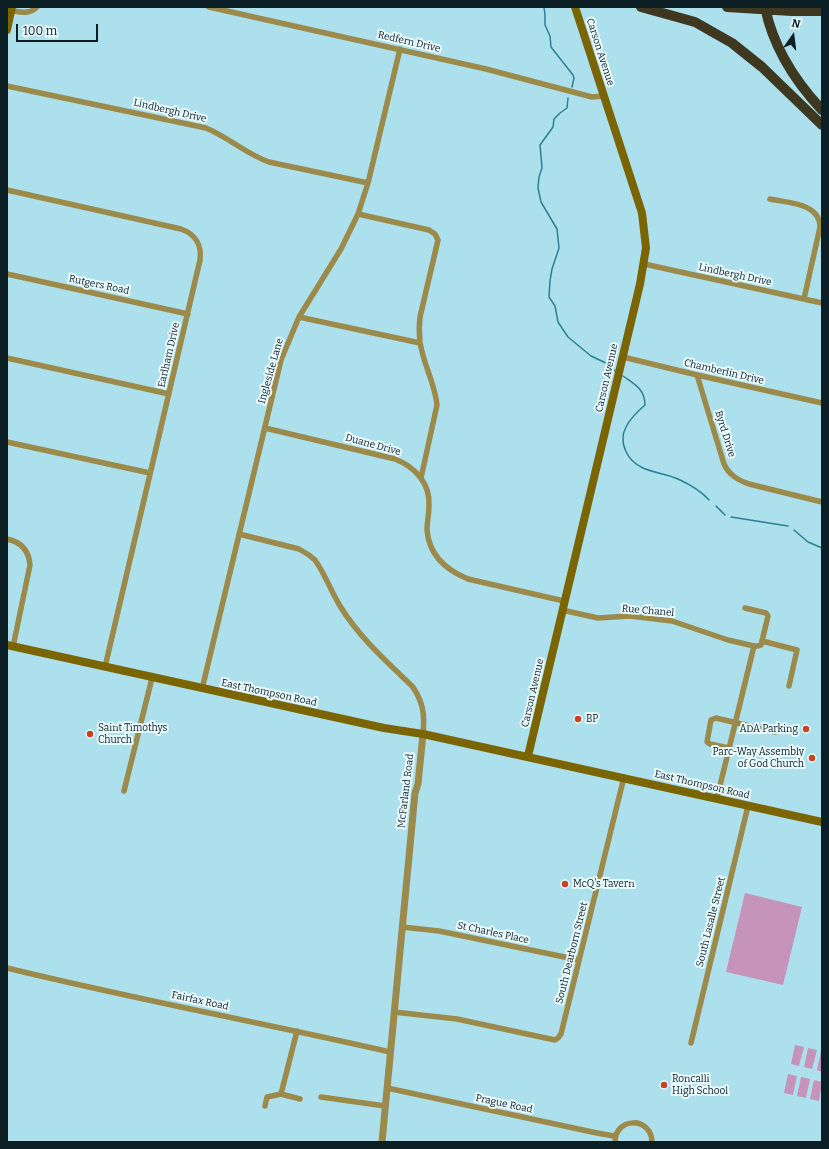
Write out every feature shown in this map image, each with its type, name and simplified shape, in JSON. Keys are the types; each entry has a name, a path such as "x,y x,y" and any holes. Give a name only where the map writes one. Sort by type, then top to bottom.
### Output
{"highway":[{"path":"641,7 695,22 732,42 755,61 822,125"},
{"path":"727,7 792,11 822,11"},
{"path":"765,7 768,23 775,42 788,66 801,85 822,110"}],"main road":[{"name":"Carson Avenue","path":"528,756 623,357 644,264 646,248 642,213 575,7"},
{"path":"7,30 10,9"},
{"name":"East Thompson Road","path":"10,646 384,728 423,734 528,756 822,822"}],"street":[{"path":"10,9 26,13 31,12 37,7"},
{"name":"Redfern Drive","path":"209,7 486,68 592,97 604,96"},
{"name":"Ingleside Lane","path":"202,689 281,360 299,317 341,248 358,214 368,183 400,49"},
{"name":"Lindbergh Drive","path":"7,86 199,126 215,132 248,152 269,162 368,183"},
{"name":"Earlham Drive","path":"7,190 181,228 188,231 197,240 200,247 201,255 188,314 105,667"},
{"path":"770,199 812,209 819,218 820,227 804,299"},
{"path":"358,214 429,230 436,235 437,243 419,327 420,343 436,393 437,406 421,478"},
{"name":"Lindbergh Drive","path":"644,264 822,303"},
{"name":"Rutgers Road","path":"7,274 188,314"},
{"path":"299,317 420,343"},
{"name":"Chamberlin Drive","path":"623,357 822,403"},
{"path":"7,358 169,394"},
{"name":"Byrd Drive","path":"697,375 724,464 729,472 739,481 822,502"},
{"name":"Duane Drive","path":"264,428 395,459 411,467 421,478 427,490 429,499 427,525 429,540 437,558 450,570 468,579 563,605"},
{"path":"7,442 150,473"},
{"name":"McFarland Road","path":"239,534 299,549 310,555 315,560 340,606 350,621 377,653 417,692 424,710 425,722 418,784 415,793 382,1142"},
{"path":"7,539 19,543 24,548 28,555 30,565 10,646"},
{"name":"Rue Chanel","path":"563,605 598,618 630,616 672,621 728,640 754,646"},
{"path":"717,798 754,646 761,645 768,616 766,613 745,608"},
{"path":"762,640 797,650 789,686"},
{"path":"124,792 152,678"},
{"path":"729,748 707,742 711,720 713,718 775,732"},
{"name":"South Dearborn Street","path":"394,1012 445,1017 555,1040 558,1038 561,1034 624,778"},
{"name":"South Lasalle Street","path":"691,1043 748,806"},
{"name":"St Charles Place","path":"402,927 439,930 579,960"},
{"name":"Fairfax Road","path":"7,968 72,984 390,1052"},
{"path":"281,1094 297,1031"},
{"name":"Prague Road","path":"387,1088 597,1133 614,1136 616,1134"},
{"path":"264,1106 267,1097 281,1094 300,1099"},
{"path":"321,1097 385,1106"},
{"path":"615,1142 616,1134 628,1123 639,1124 648,1130 651,1135 652,1142"}],"shaded area":[{"path":"745,893 802,907 783,985 726,972"},
{"path":"795,1045 804,1047 799,1066 791,1064"},
{"path":"808,1048 817,1050 812,1069 804,1067"},
{"path":"822,1051 822,1072 817,1070"},
{"path":"788,1074 797,1076 793,1095 784,1093"},
{"path":"801,1077 810,1079 806,1098 797,1096"},
{"path":"814,1080 822,1082 819,1101 810,1099"}],"waterway":[{"path":"544,7 545,25 550,36 551,47 573,75 574,78 572,87"},
{"path":"568,98 567,108 554,119 553,127 540,145 542,168 538,188 541,202 557,229 559,248 552,269 549,297 555,306 558,322 568,337 591,356 608,364 615,371"},
{"path":"623,376 635,384 645,399 645,405 630,421 624,433 624,445 628,456 632,461 643,468 674,477 686,483 699,491 709,500"},
{"path":"716,506 725,515"},
{"path":"731,517 788,526"},
{"path":"794,530 808,542 822,548"}],"place":[{"name":"BP","path":"578,719"},
{"name":"ADA Parking","path":"806,729"},
{"name":"Saint Timothys Church","path":"90,734"},
{"name":"Parc-Way Assembly of God Church","path":"812,758"},
{"name":"McQ's Tavern","path":"565,884"},
{"name":"Roncalli High School","path":"664,1085"}]}
